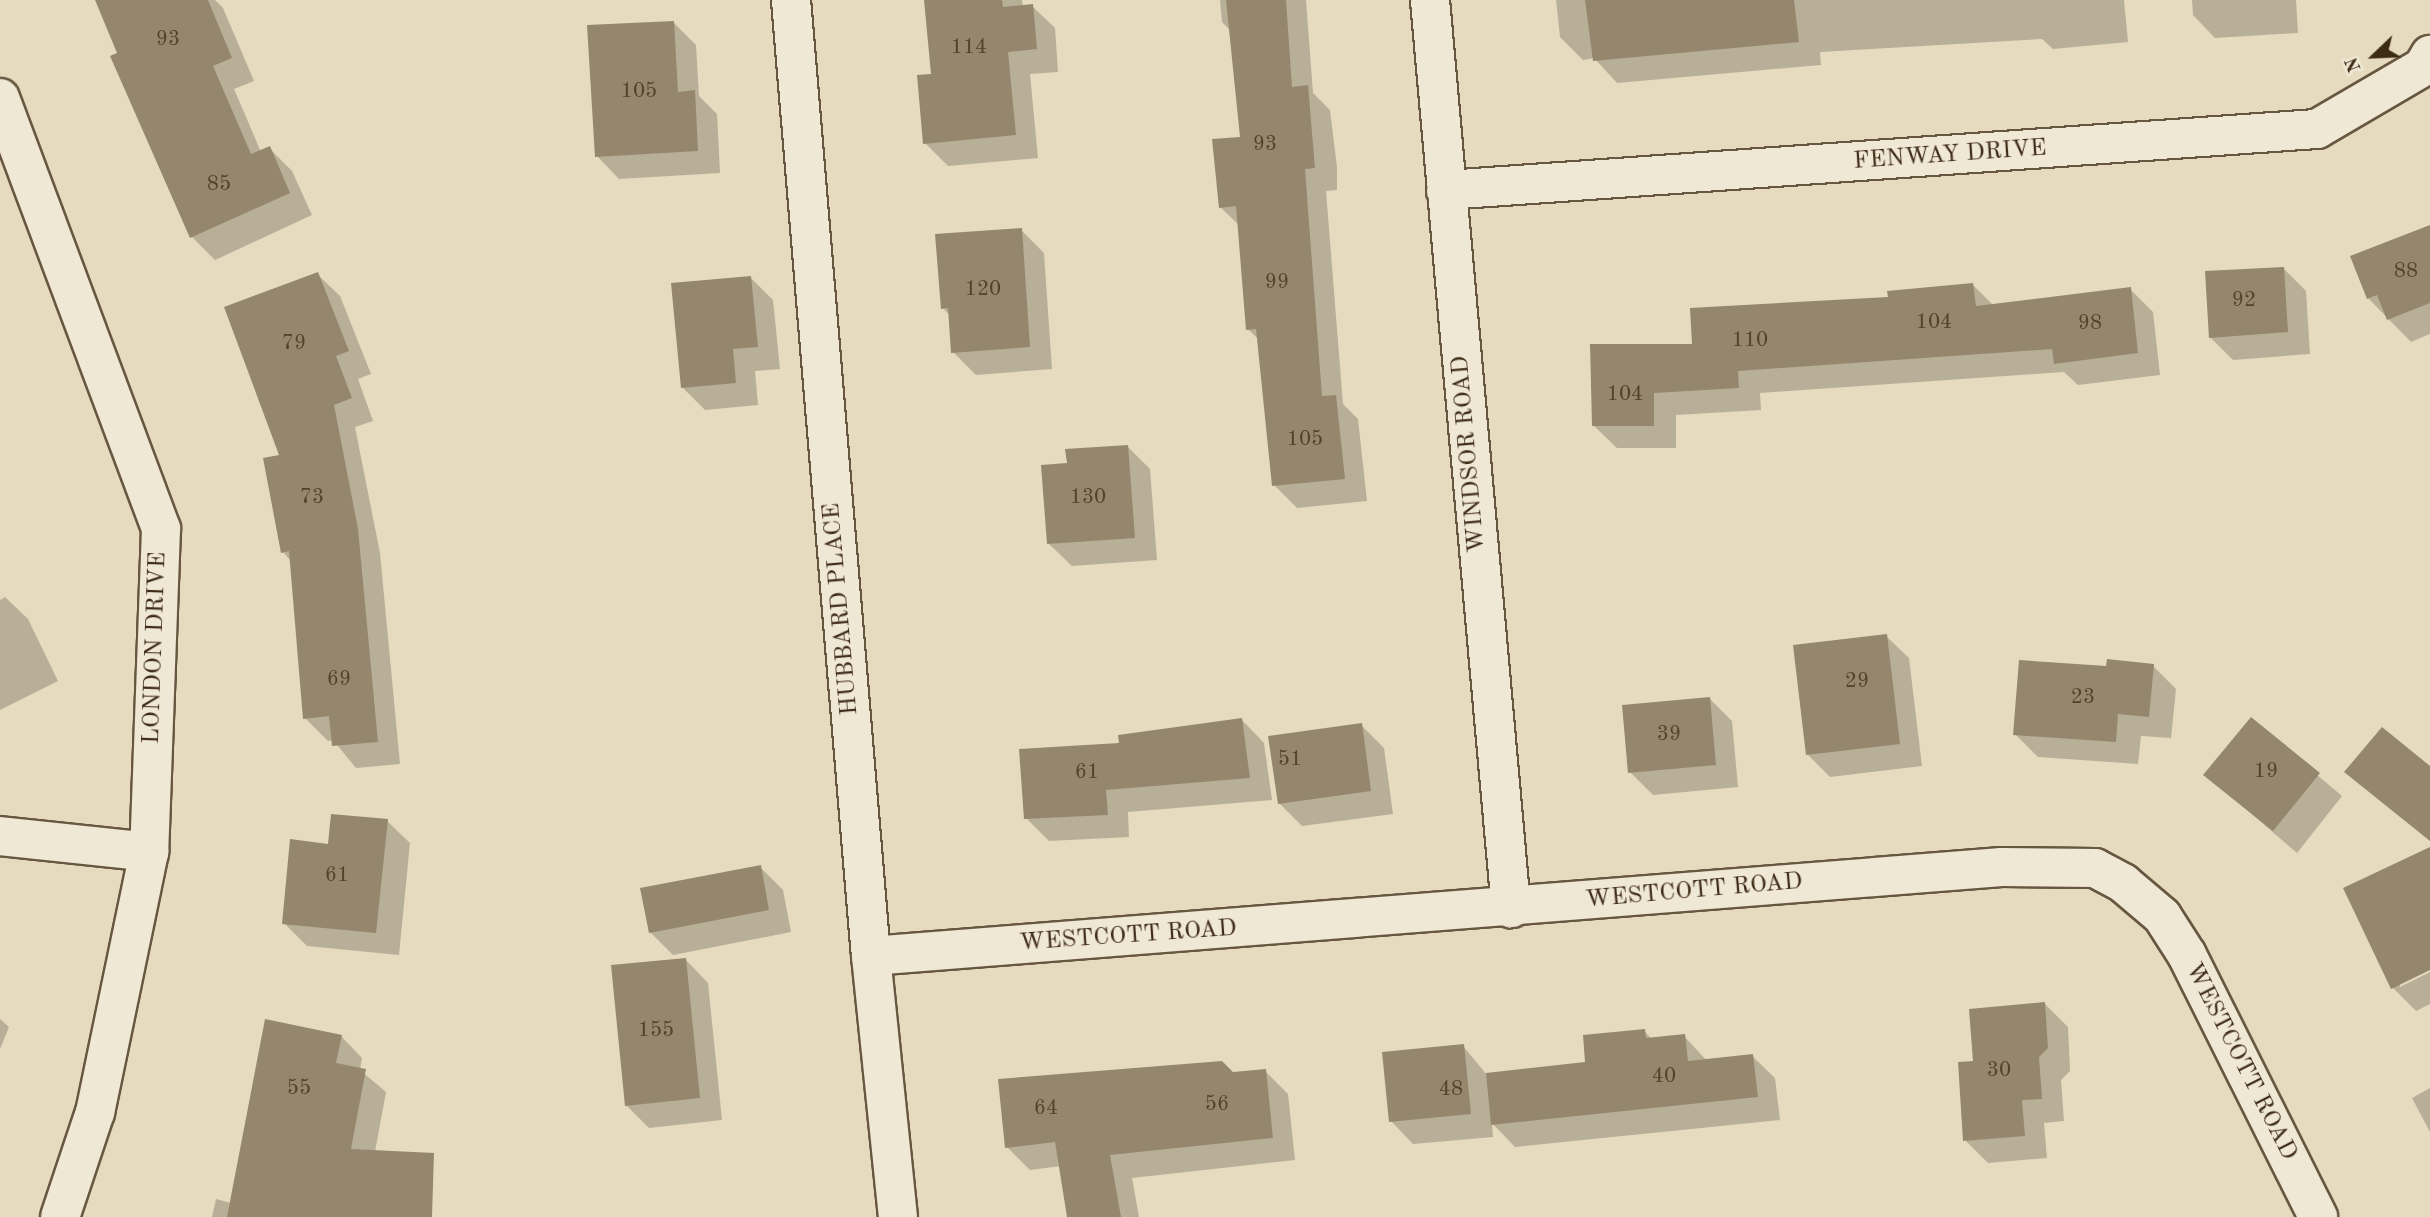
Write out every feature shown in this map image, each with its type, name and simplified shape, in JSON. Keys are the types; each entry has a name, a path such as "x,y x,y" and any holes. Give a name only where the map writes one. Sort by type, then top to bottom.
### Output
{"street":[{"name":"HUBBARD PLACE","path":"791,0 872,956 898,1217"},
{"name":"WINDSOR ROAD","path":"1430,0 1511,908"},
{"name":"FENWAY DRIVE","path":"1446,190 2317,129 2423,66 2430,55"},
{"name":"LONDON DRIVE","path":"0,97 161,529 149,852 94,1112 60,1217"},
{"path":"0,836 149,852"},
{"name":"WESTCOTT ROAD","path":"872,956 1511,908 2002,867 2095,868 2123,883 2162,916 2187,956 2318,1217"}],"building":[{"path":"95,0 208,0 232,58 213,66 251,154 270,146 290,193 190,238 110,56 117,53"},
{"path":"924,0 1002,0 1003,7 1033,4 1037,49 1008,52 1016,135 923,144 917,75 931,74"},
{"path":"1226,0 1286,0 1292,87 1308,85 1315,168 1305,169 1322,396 1336,395 1345,479 1272,486 1256,329 1246,330 1236,206 1219,208 1212,139 1240,137"},
{"path":"1585,0 1794,0 1799,42 1593,61"},
{"path":"674,21 678,92 695,90 698,151 595,157 587,25"},
{"path":"2430,225 2430,303 2387,320 2377,295 2367,299 2350,256"},
{"path":"1022,228 1030,347 951,353 948,308 941,309 935,234"},
{"path":"2284,267 2288,332 2209,338 2205,271"},
{"path":"318,272 349,351 336,356 352,398 334,405 358,529 378,742 332,746 329,716 303,719 289,551 281,553 263,458 279,455 224,307"},
{"path":"751,276 758,347 733,349 736,383 681,388 671,283"},
{"path":"1973,283 1976,306 2131,287 2138,353 2054,364 2052,349 1738,371 1739,388 1654,393 1654,426 1592,426 1590,344 1692,344 1690,308 1888,297 1887,291"},
{"path":"1128,445 1135,538 1047,544 1041,465 1067,463 1065,449"},
{"path":"1887,634 1900,744 1806,755 1793,645"},
{"path":"2107,659 2154,664 2149,717 2118,714 2116,742 2013,735 2019,660 2106,666"},
{"path":"1710,697 1716,765 1628,773 1622,705"},
{"path":"2251,717 2320,773 2273,831 2203,775"},
{"path":"1242,718 1250,778 1106,790 1108,815 1024,819 1019,749 1119,743 1118,735"},
{"path":"1362,723 1371,791 1278,804 1268,736"},
{"path":"2382,727 2430,766 2430,841 2344,772"},
{"path":"331,814 388,819 376,933 282,924 290,839 328,844"},
{"path":"2430,847 2430,970 2391,989 2343,888"},
{"path":"761,865 769,910 649,933 640,888"},
{"path":"686,958 700,1098 625,1106 611,965"},
{"path":"2045,1002 2048,1048 2039,1057 2042,1099 2022,1100 2025,1136 1963,1141 1958,1062 1973,1061 1969,1009"},
{"path":"265,1019 342,1035 336,1063 366,1069 351,1149 434,1153 432,1217 227,1217"},
{"path":"1645,1029 1646,1038 1685,1034 1688,1061 1753,1054 1758,1097 1491,1125 1486,1073 1585,1062 1583,1035"},
{"path":"1464,1044 1471,1114 1389,1122 1382,1052"},
{"path":"1222,1061 1233,1072 1266,1069 1273,1138 1110,1155 1121,1217 1067,1217 1055,1142 1005,1148 998,1079"}]}
